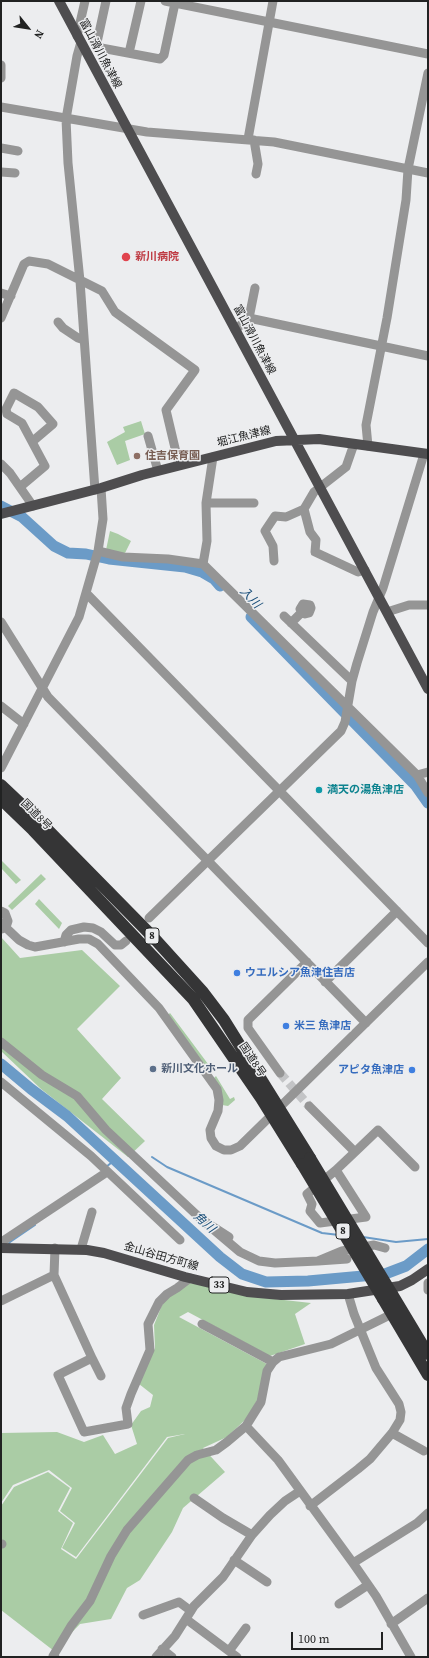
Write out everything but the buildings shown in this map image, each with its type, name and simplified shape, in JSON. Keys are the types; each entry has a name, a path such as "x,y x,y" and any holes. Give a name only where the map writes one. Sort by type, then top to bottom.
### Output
{"highway":[{"name":"国道8号","path":"1,785 154,938 202,991 224,1020 275,1112 388,1296 428,1354"},
{"name":"国道8号","path":"1,799 33,830 193,999 275,1112"},
{"name":"国道8号","path":"388,1296 392,1314 428,1375"}],"main road":[{"name":"富山滑川魚津線","path":"58,1 428,689"},
{"name":"堀江魚津線","path":"1,514 98,489 179,465 276,441 319,439 426,454"},
{"name":"金山谷田方町線","path":"4,1248 81,1249 104,1253 190,1278 246,1292 262,1294 348,1294 400,1286 428,1269"}],"street":[{"path":"1,768 80,617 98,551 103,519 98,489 84,340 80,281 68,163 66,119 85,1"},
{"path":"106,1 96,47 160,60 164,55 175,3"},
{"path":"129,54 141,1"},
{"path":"165,1 428,54"},
{"path":"256,174 258,164 251,140 273,1"},
{"path":"1,65 1,78"},
{"path":"368,446 366,425 380,346 387,318 406,200 408,169 428,73"},
{"path":"1,106 66,119 147,132 251,140 313,149 428,173"},
{"path":"1,148 18,151"},
{"path":"1,172 15,172"},
{"path":"1,318 12,296 24,264 29,261 48,264 102,291 114,312 195,370 166,410 179,465"},
{"path":"234,330 250,318 255,288"},
{"path":"1,293 12,296"},
{"path":"250,318 428,356"},
{"path":"58,322 62,328 84,340"},
{"path":"20,487 45,466 33,441 22,423 7,414 6,409 14,393 38,407 53,424 33,441"},
{"path":"148,436 158,471"},
{"path":"274,561 272,546 265,531 275,516 286,517 304,509 314,492 346,467 354,444"},
{"path":"149,918 207,860 333,740 341,730 345,722 352,681 373,612 379,598 426,454"},
{"path":"203,564 207,542 206,503 213,457"},
{"path":"1,464 10,473 33,506"},
{"path":"206,503 254,503"},
{"path":"304,509 310,532 316,540 315,552 358,572 365,570"},
{"path":"98,551 123,557 168,558 203,564 348,708 418,775 428,793"},
{"path":"87,594 428,943"},
{"path":"386,612 410,605 428,606"},
{"path":"291,623 302,612"},
{"path":"284,616 352,681"},
{"path":"1,622 48,697 366,1023"},
{"path":"1,706 24,724"},
{"path":"418,775 428,772"},
{"path":"1,911 5,912 8,917 3,926 28,946 35,947 79,939 89,939 98,944 159,1008 217,1089 219,1100 218,1111 210,1130 211,1138 216,1146 224,1150 231,1150 240,1146 428,962"},
{"path":"325,982 397,911"},
{"path":"64,942 66,935 71,930 84,927 93,928 101,932 115,945 121,945 126,941"},
{"path":"280,1073 248,1028 248,1020 307,962"},
{"path":"1,1042 42,1075 77,1096 106,1130 201,1219 240,1252 260,1262 275,1263 347,1259"},
{"path":"1,1082 91,1156 180,1240"},
{"path":"309,1106 355,1152"},
{"path":"336,1170 366,1217 320,1223 310,1211 312,1204 307,1194 336,1170 378,1130 415,1167"},
{"path":"4,1248 3,1241 107,1172"},
{"path":"81,1249 92,1212"},
{"path":"201,1219 229,1237"},
{"path":"318,1260 342,1251 374,1246 385,1248"},
{"path":"55,1248 54,1275 101,1376"},
{"path":"1,1301 54,1275"},
{"path":"92,1358 58,1374 84,1432 128,1424 126,1408 150,1350 148,1324 159,1302 167,1294 190,1278"},
{"path":"428,1283 428,1290"},
{"path":"310,1506 370,1459 392,1433 400,1420 401,1412 399,1404 376,1368 348,1294"},
{"path":"55,1657 53,1656 70,1626 90,1601 111,1556 128,1530 188,1460 197,1455 216,1450 246,1426 261,1402 267,1371 273,1362 279,1357 331,1344 392,1314"},
{"path":"202,1324 273,1362"},
{"path":"246,1426 278,1460 310,1506 353,1563 368,1584 411,1657"},
{"path":"392,1433 424,1451"},
{"path":"156,1657 175,1636 191,1611 223,1578 252,1535 285,1501 300,1491"},
{"path":"194,1498 222,1518 252,1535"},
{"path":"353,1563 417,1523 428,1513"},
{"path":"234,1560 267,1582"},
{"path":"339,1604 368,1584"},
{"path":"391,1624 428,1598"},
{"path":"143,1615 179,1602 191,1611"},
{"path":"186,1619 237,1657"},
{"path":"229,1651 246,1628"},
{"path":"162,1649 172,1657"}],"green space":[{"path":"141,421 145,434 125,441 130,460 117,465 107,442 125,432 123,427"},
{"path":"110,531 131,541 124,555 106,550"},
{"path":"1,860 21,880 16,884 1,868"},
{"path":"41,874 46,879 12,910 8,906"},
{"path":"39,899 62,923 59,929 35,904"},
{"path":"1,937 20,958 82,950 120,986 77,1029 121,1078 102,1099 145,1141 128,1157 41,1089 1,1051"},
{"path":"170,1013 211,1068 208,1069 168,1015"},
{"path":"216,1076 230,1099 234,1097 235,1100 228,1106 222,1105 214,1078"},
{"path":"188,1283 207,1285 248,1296 311,1303 295,1314 305,1344 270,1356 188,1312 179,1317 267,1364 259,1397 247,1418 227,1437 203,1448 225,1472 183,1508 172,1532 140,1580 127,1588 111,1619 80,1624 54,1651 1,1610 1,1506 14,1487 48,1472 70,1488 58,1511 73,1523 61,1549 76,1559 168,1438 185,1434 167,1437 76,1557 62,1548 75,1523 60,1511 72,1488 49,1470 13,1485 1,1503 1,1433 57,1432 84,1442 103,1435 115,1454 137,1444 131,1425 141,1411 150,1407 153,1395 139,1384 155,1348 154,1325 162,1305 170,1294"}],"waterway":[{"name":"入川","path":"1,506 22,517 54,546 68,553 185,567 202,572 214,579 220,586"},
{"name":"入川","path":"251,617 416,786 428,803"},
{"name":"角川","path":"1,1064 67,1116 220,1257 242,1274 266,1282 308,1281 385,1274 406,1266 428,1249"},
{"path":"152,1157 167,1167 322,1233 339,1235"},
{"path":"106,1167 116,1159"},
{"path":"8,1245 10,1242 35,1225"},
{"path":"363,1237 396,1242 428,1239"}],"tunnel":[{"path":"280,1073 309,1106"}],"place":[{"name":"新川病院","path":"126,257"},
{"name":"住吉保育園","path":"137,456"},
{"name":"満天の湯魚津店","path":"319,790"},
{"name":"ウエルシア魚津住吉店","path":"237,973"},
{"name":"米三 魚津店","path":"286,1026"},
{"name":"新川文化ホール","path":"153,1069"},
{"name":"アピタ魚津店","path":"412,1070"}]}
